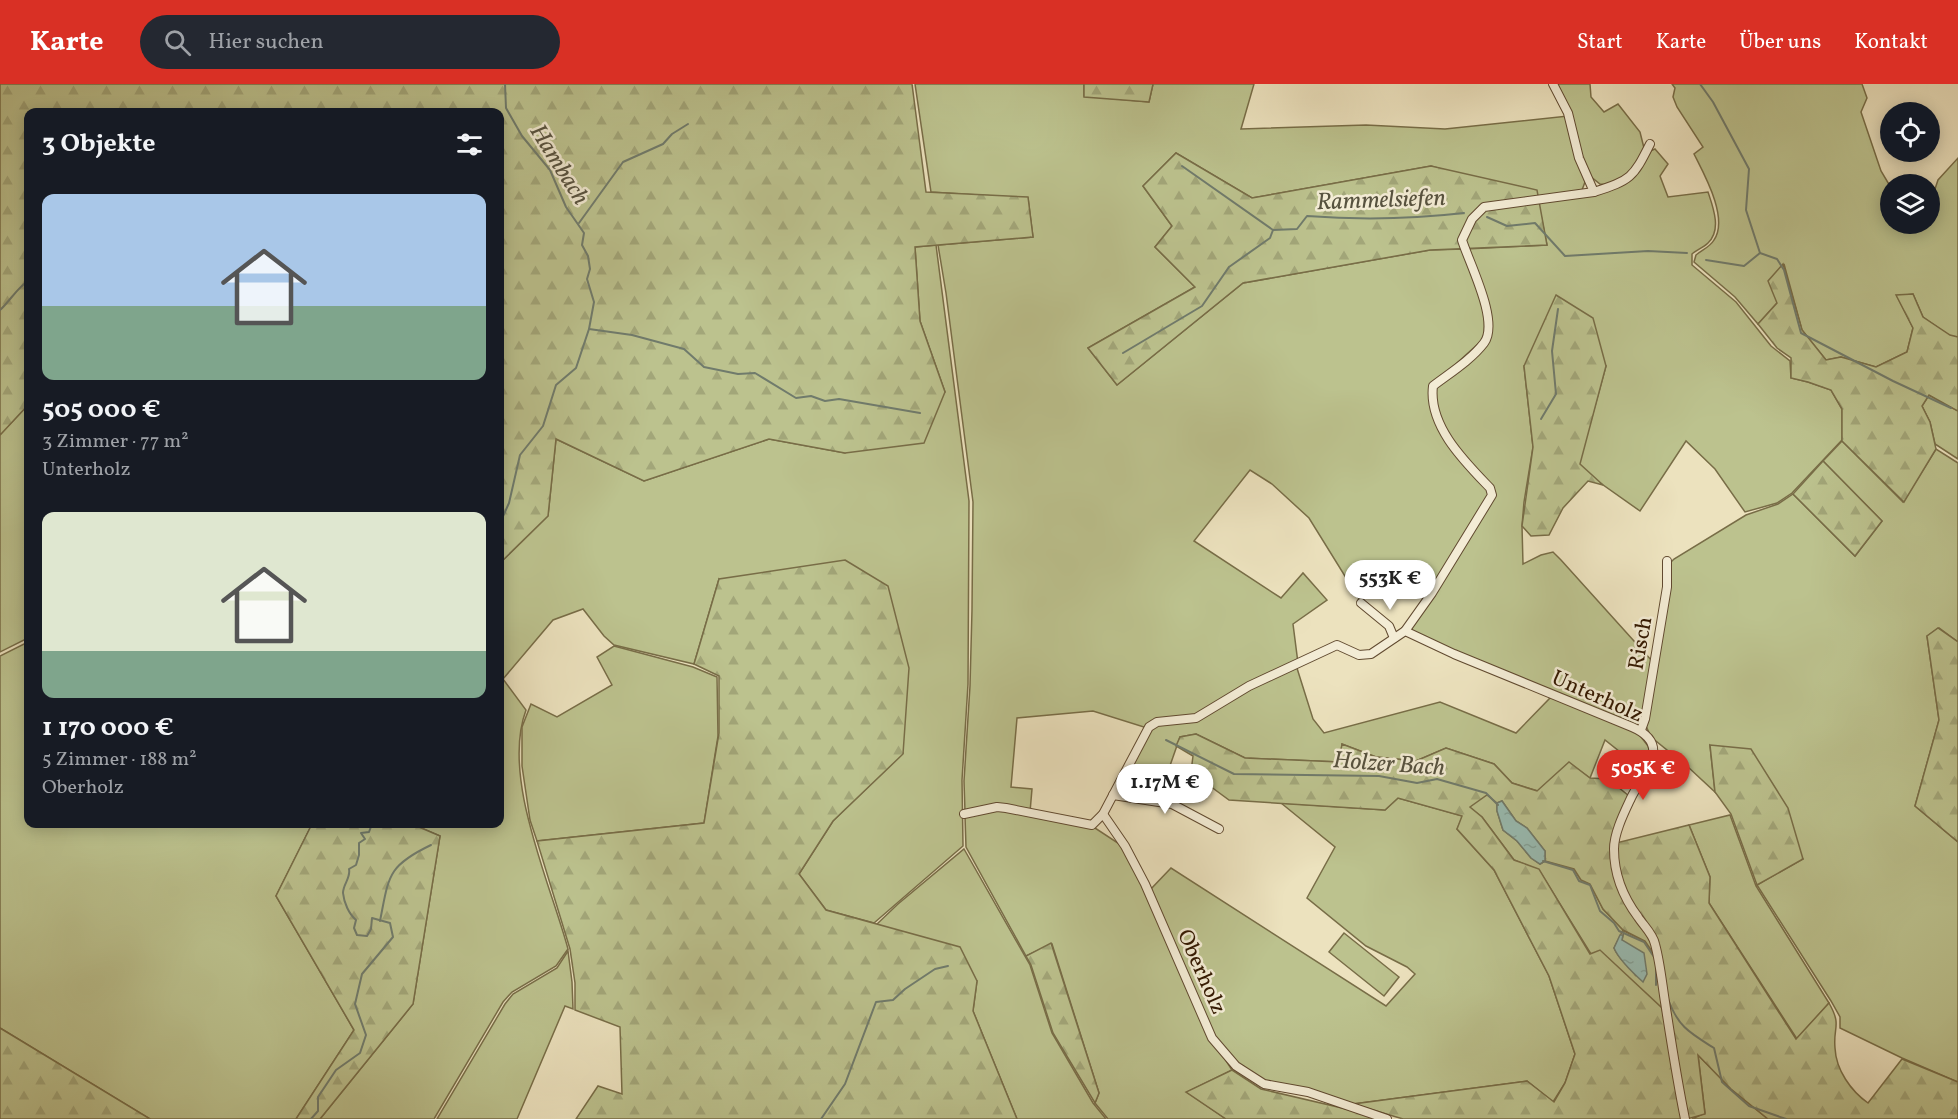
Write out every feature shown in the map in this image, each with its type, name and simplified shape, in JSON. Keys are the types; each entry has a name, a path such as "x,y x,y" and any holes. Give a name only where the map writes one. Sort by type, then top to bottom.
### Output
{"street":[{"path":"1553,84 1568,113 1579,158 1594,192"},
{"path":"964,814 997,807 1092,825 1103,814 1149,727 1157,722 1196,718 1249,686 1337,645 1359,655 1371,654 1405,631 1432,593 1492,495 1490,488 1457,454 1446,435 1432,399 1433,386 1475,352 1485,342 1489,333 1483,296 1462,240 1472,219 1484,207 1594,192 1614,186 1635,173 1650,144"},
{"name":"Risch","path":"1641,730 1645,719 1665,601 1667,561"},
{"path":"1361,603 1389,627 1394,638"},
{"name":"Unterholz","path":"1405,631 1454,654 1641,730 1653,748 1653,760 1631,796 1622,820 1614,843 1614,860 1620,883 1630,906 1655,941 1685,1119"},
{"path":"1113,795 1172,804 1219,829"},
{"name":"Oberholz","path":"1103,814 1125,846 1145,884 1212,1038 1236,1066 1264,1084 1308,1092 1387,1119"}],"green space":[{"path":"0,84 912,84 926,192 1028,197 1033,237 915,247 920,321 945,392 924,443 845,453 769,439 644,481 556,439 548,516 504,559 504,108 24,108 24,409 0,435"},
{"path":"915,84 1084,84 1084,96 1149,102 1153,84 1254,84 1241,129 1366,125 1445,129 1568,116 1585,182 1582,190 1538,197 1431,166 1252,198 1176,153 1143,186 1172,226 1155,247 1195,287 1088,348 1117,385 1243,283 1430,250 1464,249 1485,309 1484,342 1433,385 1445,435 1491,495 1431,593 1394,566 1361,602 1309,518 1272,484 1250,470 1194,541 1281,598 1303,573 1327,600 1293,624 1298,663 1195,717 1147,728 1093,711 1017,718 1011,787 1032,789 1030,812 1007,806 965,812 973,502 938,245 1033,237 1028,198 931,192"},
{"path":"1084,84 1153,84 1149,102 1084,97"},
{"path":"1555,84 1590,84 1591,97 1604,112 1618,104 1640,132 1644,148 1631,173 1607,185 1600,184 1590,176"},
{"path":"1672,84 1862,84 1867,98 1861,112 1883,174 1880,174 1880,234 1940,234 1940,178 1958,158 1958,337 1950,336 1923,317 1913,294 1897,296 1913,328 1907,352 1876,367 1841,357 1826,360 1802,330 1784,264 1777,303 1758,324 1735,297 1694,262 1696,255 1714,240 1719,220 1713,196 1694,154 1703,147 1677,107 1673,97 1675,88"},
{"path":"1655,149 1668,164 1660,176 1668,197 1708,192 1710,198 1714,211 1715,232 1708,243 1692,254 1692,265 1736,302 1771,346 1790,361 1791,378 1831,390 1842,409 1842,440 1792,493 1777,503 1745,512 1715,469 1686,441 1640,511 1589,475 1579,464 1606,366 1524,366 1533,447 1524,502 1523,564 1553,552 1652,661 1641,723 1636,725 1407,631 1493,496 1454,444 1438,413 1434,399 1434,388 1437,383 1490,333 1466,249 1547,245 1538,201 1627,182 1650,151"},
{"path":"1176,153 1252,198 1431,166 1537,190 1547,245 1430,250 1243,283 1117,385 1088,348 1195,287 1155,247 1172,226 1143,186"},
{"path":"936,245 969,501 968,684 962,780 963,846 874,923 826,910 799,874 833,821 903,753 719,579 694,664 614,645 583,609 553,620 504,678 504,559 548,516 556,439 644,481 769,439 845,453 945,392 920,321 915,247"},
{"path":"1783,264 1802,330 1826,360 1841,357 1876,367 1907,352 1913,328 1896,295 1913,294 1923,317 1950,335 1958,337 1958,411 1929,395 1922,406 1930,422 1936,449 1904,502 1842,441 1842,409 1831,390 1791,378 1791,358 1777,348 1758,324 1777,303 1768,281"},
{"path":"1556,295 1593,318 1606,366 1580,464 1603,485 1588,481 1563,508 1549,535 1531,536 1522,526 1533,447 1524,366"},
{"path":"1929,395 1958,411 1958,459 1935,444 1930,422 1922,406"},
{"path":"24,409 24,640 0,652 0,435"},
{"path":"1842,441 1903,502 1936,449 1958,463 1958,642 1939,628 1927,636 1939,720 1915,806 1958,842 1958,1082 1840,1028 1840,1017 1831,1001 1757,885 1803,859 1710,746 1715,792 1651,737 1646,726 1666,606 1670,563 1674,559 1746,515 1778,504 1793,494 1855,556 1882,521 1823,461"},
{"path":"1823,461 1882,521 1855,556 1793,494"},
{"path":"845,560 888,586 909,668 903,754 833,821 799,874 826,910 960,947 977,981 973,1011 1017,1119 576,1119 598,1086 622,1094 620,1027 575,1010 575,983 570,949 537,841 704,823 719,733 719,676 694,664 719,579"},
{"path":"1938,628 1958,642 1958,842 1915,806 1939,720 1927,636"},
{"path":"24,644 24,828 310,828 276,896 354,1030 296,1119 150,1119 0,1028 0,656"},
{"path":"614,646 693,667 717,677 718,736 704,823 537,841 530,820 522,766 522,727 531,704 557,717 612,685 597,657"},
{"path":"1296,665 1313,719 1324,733 1440,702 1516,733 1552,696 1638,733 1648,746 1651,756 1644,771 1605,740 1590,778 1569,763 1538,791 1512,783 1494,764 1446,748 1416,761 1376,757 1342,744 1340,762 1245,758 1196,734 1180,737 1158,800 1114,794 1150,728 1157,723 1197,719 1249,687"},
{"path":"504,680 526,710 520,737 519,766 524,797 540,862 568,949 556,966 512,992 503,1002 434,1119 320,1119 413,1004 440,836 421,828 504,828"},
{"path":"1196,734 1245,758 1339,762 1342,744 1376,757 1416,761 1446,748 1494,764 1512,783 1537,791 1569,762 1590,778 1608,779 1629,796 1614,831 1619,884 1654,941 1656,957 1645,941 1623,930 1603,909 1590,884 1581,880 1574,869 1545,861 1545,851 1527,828 1516,821 1502,801 1497,803 1487,795 1470,807 1482,817 1514,860 1539,869 1590,954 1600,950 1662,1008 1683,1119 1403,1119 1353,1104 1527,1081 1554,1102 1565,1083 1575,1054 1549,976 1494,870 1457,829 1462,816 1398,798 1385,810 1229,800 1191,772 1193,756 1176,746 1180,737"},
{"path":"1710,745 1751,749 1788,808 1803,859 1757,885 1731,814 1715,792"},
{"path":"1487,794 1497,803 1503,830 1517,841 1531,858 1540,864 1545,861 1574,869 1581,880 1590,884 1603,909 1623,930 1614,948 1636,976 1622,940 1624,931 1645,941 1656,958 1662,1008 1591,954 1539,870 1514,860 1482,817 1469,807"},
{"path":"1398,798 1463,816 1457,829 1494,870 1549,976 1575,1054 1565,1083 1553,1102 1527,1081 1353,1104 1263,1084 1235,1068 1214,1037 1150,890 1171,868 1386,1006 1415,974 1407,967 1366,946 1307,898 1335,847 1281,803 1385,810"},
{"path":"997,809 1092,826 1124,847 1212,1039 1232,1070 1187,1092 1226,1119 1108,1119 1095,1103 1099,1093 1052,944 1026,956 966,847 965,816"},
{"path":"1730,815 1756,886 1829,1003 1797,1039 1709,903 1710,877 1689,825"},
{"path":"1689,825 1710,877 1709,903 1796,1039 1829,1003 1836,1022 1835,1048 1838,1064 1850,1086 1862,1098 1868,1103 1902,1059 1958,1082 1958,1119 1768,1119 1731,1089 1698,1055 1705,1114 1687,1119 1656,941 1621,883 1616,843"},
{"path":"310,828 421,828 440,836 413,1004 320,1119 296,1119 354,1030 276,896"},
{"path":"964,849 1030,965 1052,1033 1093,1103 1106,1119 1017,1119 973,1011 977,981 877,924"},
{"path":"1344,933 1399,977 1384,996 1329,952"},
{"path":"1051,943 1099,1093 1095,1103 1053,1033 1026,956"},
{"path":"568,951 573,1009 565,1006 517,1119 437,1119 505,1004 513,994 557,968"},
{"path":"0,1028 150,1119 0,1119"},
{"path":"1698,1055 1731,1089 1768,1119 1692,1119 1705,1113"},
{"path":"1232,1070 1261,1089 1389,1119 1226,1119 1186,1092"}],"water":[{"path":"1502,801 1516,821 1527,828 1545,851 1545,861 1540,864 1531,858 1517,841 1503,830 1497,811 1497,803"},
{"path":"1620,935 1623,935 1622,940 1644,953 1647,974 1643,982 1616,953 1614,948"}],"waterway":[{"name":"Hambach","path":"504,514 509,503 520,455 543,426 556,385 576,368 589,329 594,302 587,279 590,269 588,256 582,245 584,233 566,207 550,170 522,136 506,108 505,84"},
{"path":"1700,84 1713,102 1749,169 1746,210 1760,253 1777,259 1784,270 1801,333 1951,408"},
{"path":"579,223 623,162 663,144 672,134 688,124"},
{"name":"Rammelsiefen","path":"1182,166 1273,230 1297,229 1307,216 1386,218 1464,213"},
{"name":"Rammelsiefen","path":"1487,217 1507,226 1535,223 1565,256 1648,251 1687,253"},
{"path":"1123,353 1202,306 1229,267 1270,238 1273,230"},
{"name":"Rammelsiefen","path":"1706,260 1744,266 1760,253"},
{"path":"0,310 24,284"},
{"path":"1541,419 1556,394 1552,351 1558,309"},
{"path":"589,329 632,335 684,349 704,367 738,374 755,373 796,398 811,396 825,401 839,399 920,413"},
{"name":"Holzer Bach","path":"1166,740 1234,774 1379,776 1417,783 1437,779 1486,793 1498,805"},
{"name":"Hambach","path":"311,1119 318,1111 318,1097 336,1070 360,1053 366,1035 355,1004 362,974 393,937 390,923 372,918 371,929 367,936 357,935 354,928 356,920 349,911 344,897 343,890 349,869 356,865 359,843 365,839 361,833 369,832 370,828"},
{"path":"380,921 392,874 406,859 431,845"},
{"name":"Holzer Bach","path":"1543,861 1573,870 1579,881 1590,885 1600,911 1614,923 1619,931 1644,942 1656,960 1656,985"},
{"path":"821,1119 845,1084 876,1002 893,1000 935,969 948,966"},
{"name":"Holzer Bach","path":"1668,999 1681,1023 1714,1048 1722,1082 1749,1106 1786,1119"}]}
